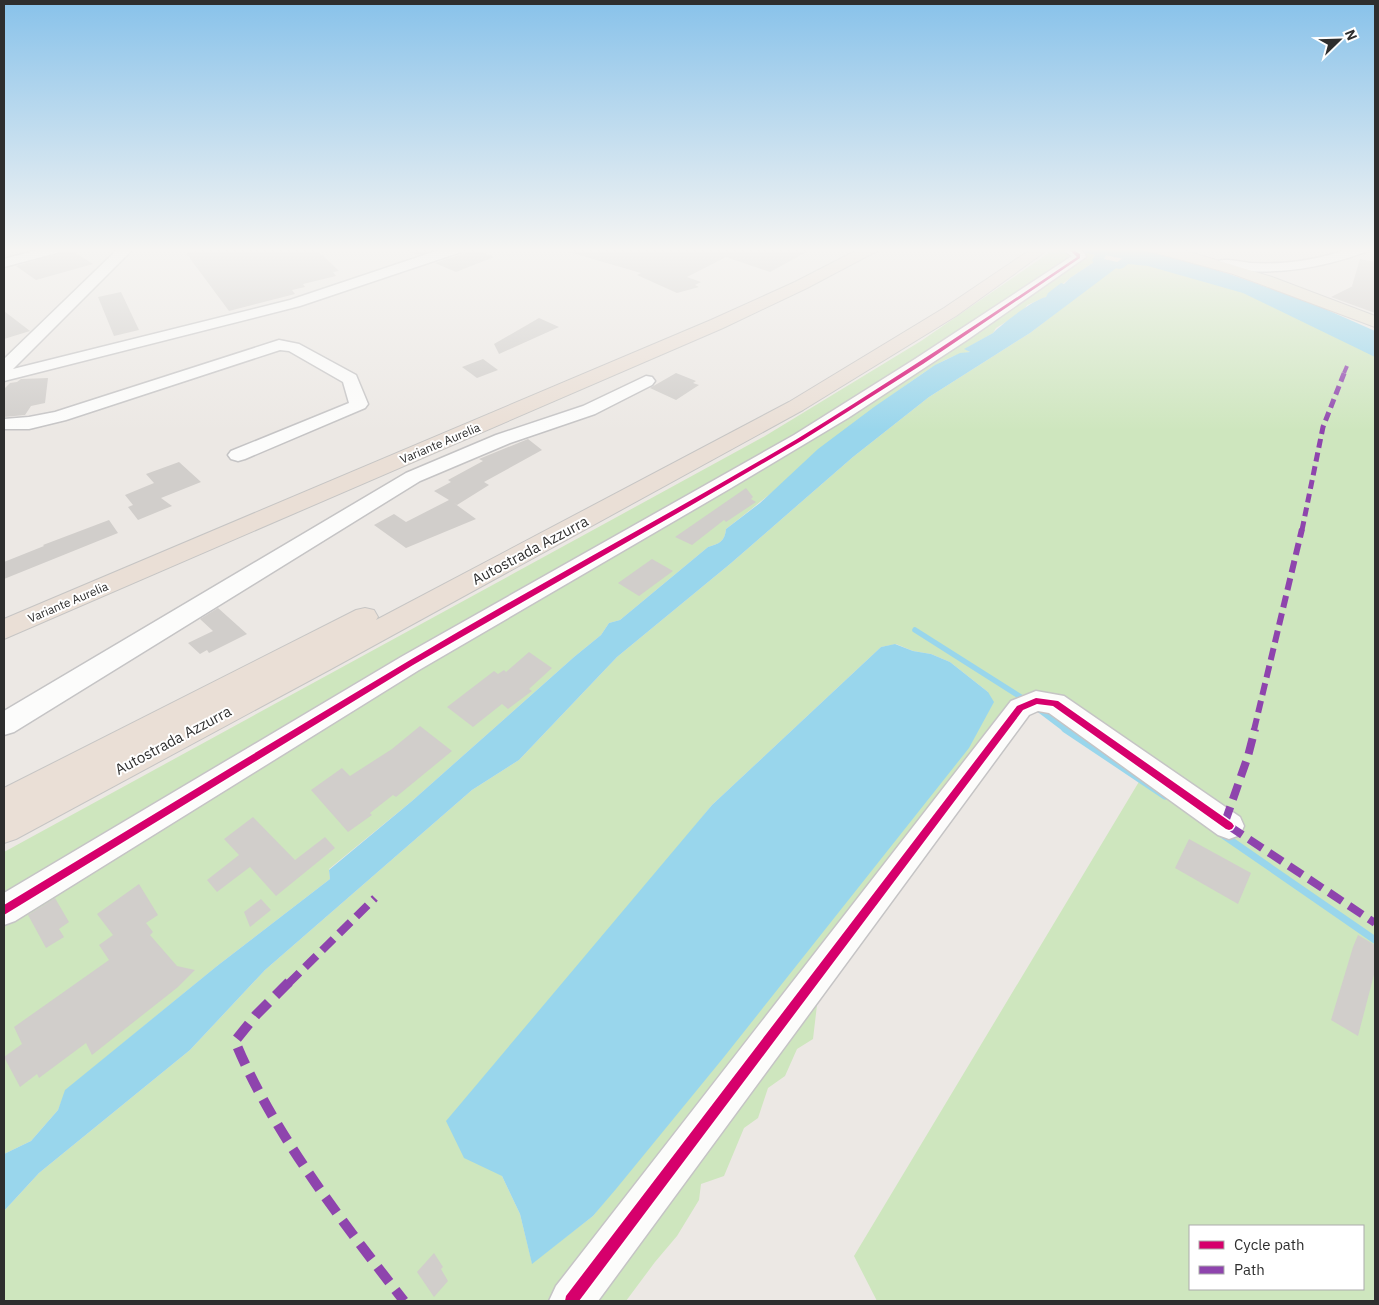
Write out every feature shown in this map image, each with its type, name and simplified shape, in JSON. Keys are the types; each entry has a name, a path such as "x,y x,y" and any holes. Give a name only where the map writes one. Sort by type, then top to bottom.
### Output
{"highway":[{"name":"Variante Aurelia","path":"712,321 736,309"},
{"name":"Variante Aurelia","path":"4,615 742,309"},
{"name":"Autostrada Azzurra","path":"4,803 525,535 700,442 881,340 930,309"},
{"name":"Autostrada Azzurra","path":"4,829 321,662 796,406 955,309"},
{"name":"Variante Aurelia","path":"4,630 667,340"}],"main road":[{"path":"1341,309 1375,322"}],"street":[{"path":"4,368 65,309"},
{"path":"4,376 271,309"},
{"path":"4,910 212,782 466,630 759,464 856,405 1004,309"},
{"path":"4,424 29,423 60,416 279,345 293,347 350,380 353,386 353,397 359,404 355,407 238,455"},
{"path":"4,724 413,477 503,439 589,410 646,381"},
{"path":"571,1301 1029,704 1055,703 1229,826"}],"green space":[{"path":"968,309 1024,309 996,328 993,333 965,349 970,352 953,356 938,364 885,400 726,529 721,541 708,547 620,620 609,623 601,635 412,801 329,869 330,879 217,966 66,1090 58,1110 31,1141 4,1154 4,852 765,436 921,341"},
{"path":"1061,309 1284,309 1375,353 1375,1301 877,1301 854,1256 1140,780 1028,705 806,992 817,1005 813,1039 797,1049 785,1076 768,1088 758,1118 744,1128 724,1176 701,1184 699,1200 677,1236 626,1301 4,1301 4,1211 39,1173 190,1050 265,970 472,790 519,760 617,657 730,564 853,457 929,397 1030,333","holes":["896,644 913,651 931,654 950,662 988,692 653,1142 593,1216 532,1263 520,1214 502,1176 651,880 712,805 881,647"]}],"water":[{"path":"1023,309 1062,309 1030,333 929,397 853,457 730,564 617,657 519,760 472,790 265,970 190,1050 39,1173 4,1211 4,1154 31,1141 58,1110 65,1090 217,966 330,879 329,870 412,801 601,635 609,623 620,620 708,547 721,541 726,529 760,503 818,449 935,365 960,353 970,352 964,349 993,333"},
{"path":"895,644 913,651 931,654 950,662 988,692 994,702 969,748 724,1057 616,1189 593,1216 532,1264 520,1214 502,1176 464,1158 446,1121 712,805 881,647"}],"building":[{"path":"103,309 129,309 139,330 114,336"},
{"path":"1364,309 1375,309 1375,313"},
{"path":"4,311 30,331 4,339"},
{"path":"539,318 559,327 499,354 494,344"},
{"path":"483,359 498,370 477,378 462,367"},
{"path":"676,373 696,381 693,383 699,385 676,400 650,388"},
{"path":"48,378 45,403 31,406 25,415 4,417 4,389 10,383 21,379"},
{"path":"528,439 542,450 484,482 489,485 457,505 454,503 476,519 406,548 374,525 394,514 406,522 449,500 434,491 451,482 448,480 483,461 479,459"},
{"path":"179,462 201,482 161,498 172,506 138,520 128,507 133,505 125,495 154,483 146,474"},
{"path":"746,488 753,497 751,499 756,502 726,522 724,520 692,545 675,537"},
{"path":"109,520 118,533 4,579 4,562"},
{"path":"652,559 673,571 639,596 618,583"},
{"path":"218,608 247,634 209,653 207,650 200,654 188,643 213,631 200,619"},
{"path":"529,652 552,668 529,689 532,691 508,709 502,704 473,727 447,707 494,671 498,674 504,670 506,672"},
{"path":"420,726 452,751 396,797 393,795 370,813 372,815 348,832 311,790 342,768 350,776 392,749"},
{"path":"253,817 295,860 325,837 335,848 276,896 250,867 217,892 207,880 239,855 224,839"},
{"path":"1189,839 1251,873 1238,904 1175,868"},
{"path":"139,884 158,915 146,923 153,932 150,935 177,966 195,970 178,987 92,1055 86,1043 39,1078 37,1074 20,1087 4,1057 22,1044 14,1027 109,960 99,945 113,935 97,914"},
{"path":"55,898 69,922 59,929 64,937 46,948 28,915"},
{"path":"261,899 271,910 250,927 244,912"},
{"path":"1358,935 1375,945 1375,971 1358,1036 1331,1020"},
{"path":"434,1253 443,1267 441,1269 448,1281 434,1297 417,1272"}],"waterway":[{"path":"1284,309 1375,353"},
{"path":"1305,309 1375,344"},
{"path":"1316,309 1375,336"},
{"path":"915,630 1027,701"},
{"path":"1037,708 1066,730"},
{"path":"1065,729 1165,796"},
{"path":"1223,835 1375,940"}],"marked path":[{"path":"1225,822 1248,756 1305,517 1323,427 1347,366"},
{"path":"1229,826 1375,923"},
{"path":"375,898 256,1015 235,1041 254,1082 284,1133 346,1224 404,1301"}],"cycle path":[{"path":"4,910 410,663 801,439 1002,309"},
{"path":"571,1301 1020,708 1036,701 1055,703 1229,826"}]}
